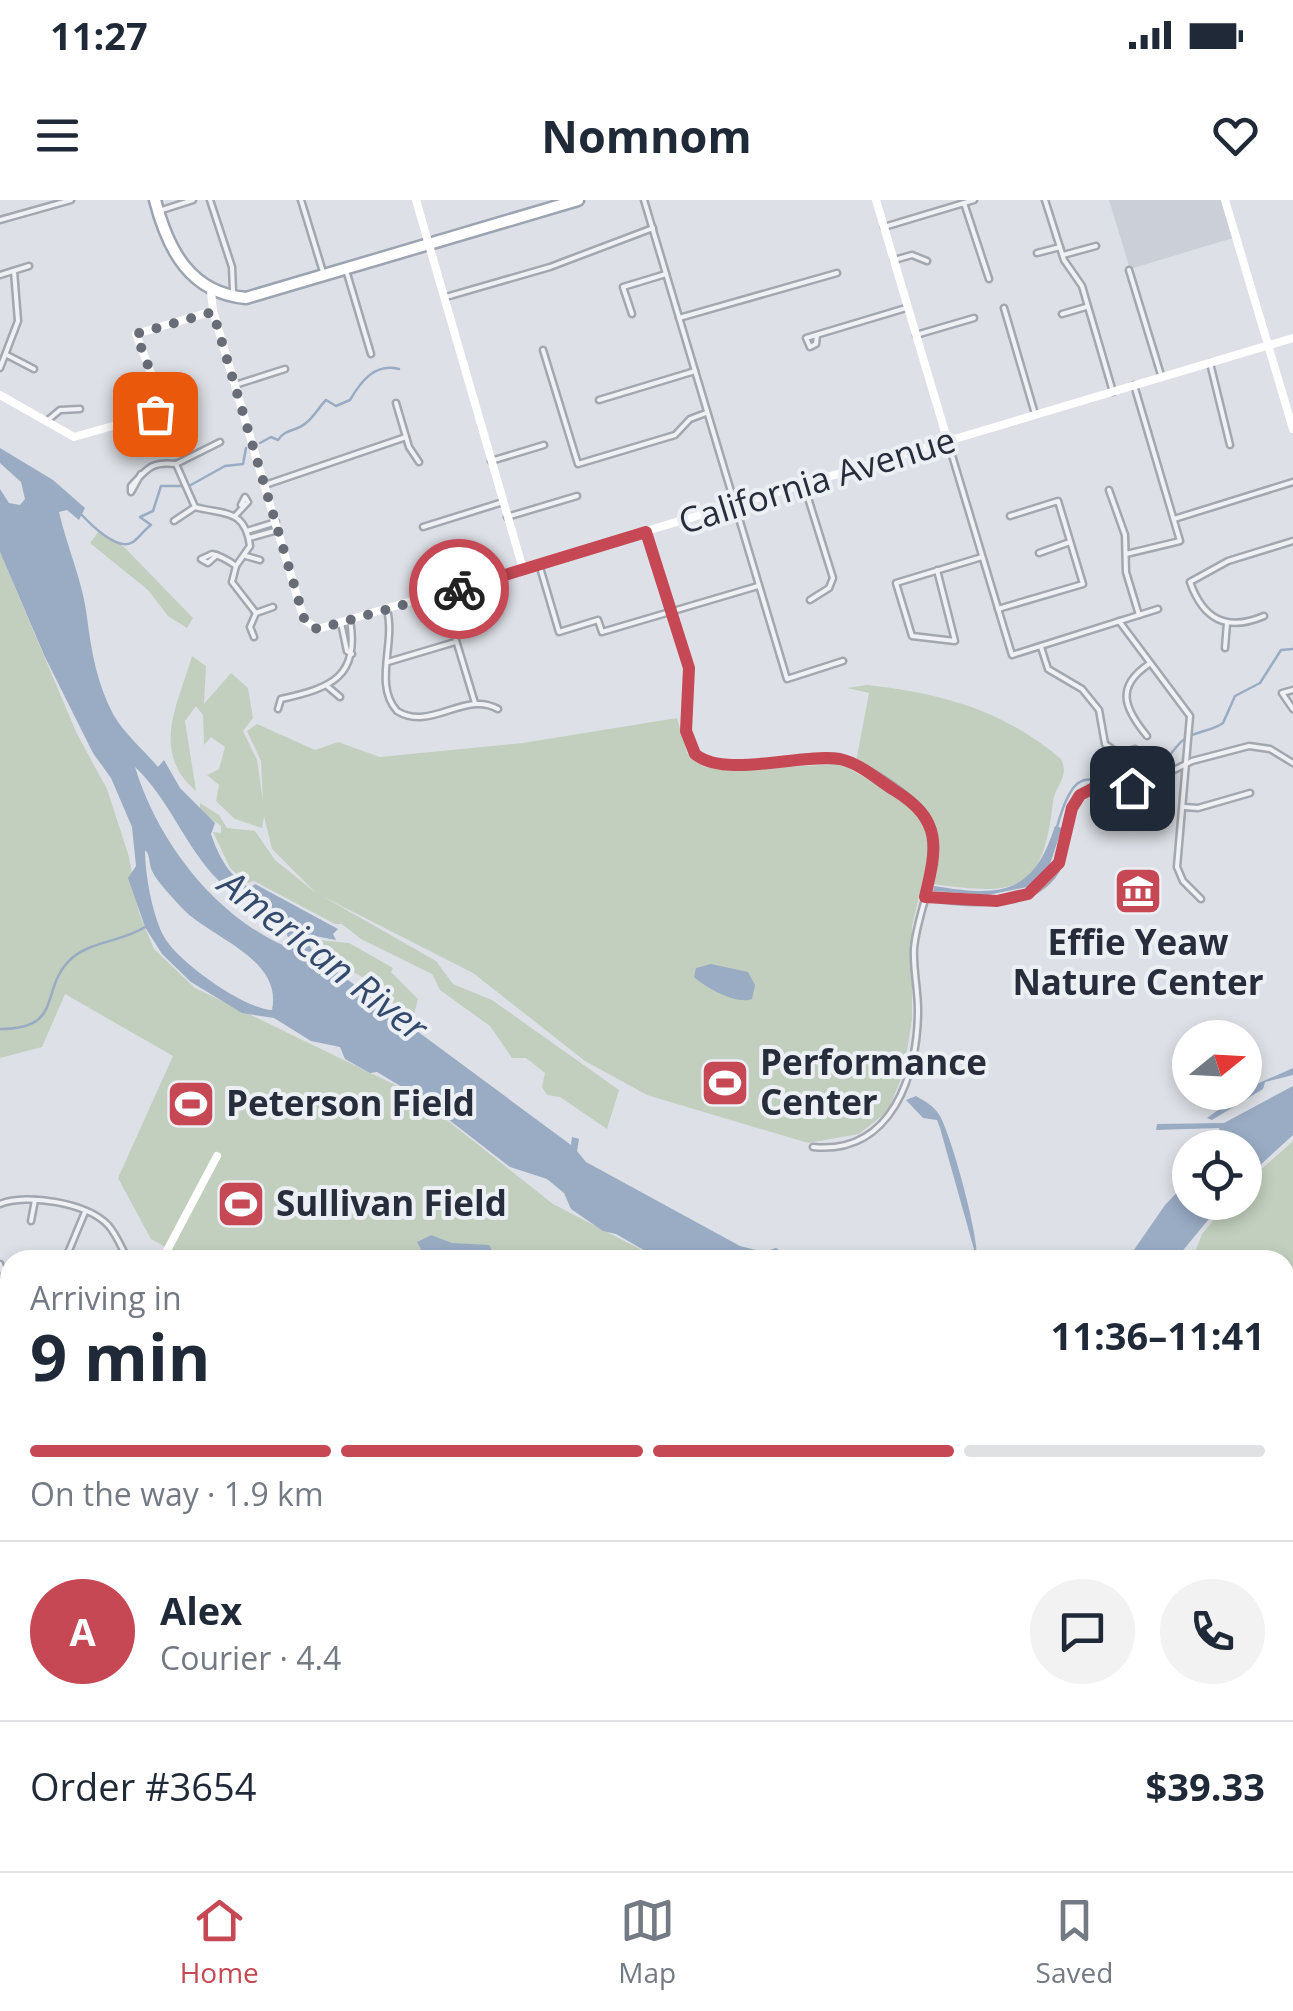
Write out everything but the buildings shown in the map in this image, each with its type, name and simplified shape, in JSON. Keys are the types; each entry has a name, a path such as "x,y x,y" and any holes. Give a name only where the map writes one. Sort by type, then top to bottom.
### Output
{"main road":[{"path":"156,206 173,253 221,288 256,295 430,244 544,205 578,200"}],"street":[{"path":"0,220 71,200"},
{"path":"156,206 193,200"},
{"path":"210,200 221,288 213,312 306,625 318,629 346,622 352,654 347,671 327,686 281,699 278,709"},
{"path":"301,200 325,276"},
{"path":"416,200 523,569"},
{"path":"644,200 787,679 843,661"},
{"path":"876,200 1012,655 1158,609"},
{"path":"884,227 974,200"},
{"path":"1045,200 1063,255 1081,284 1113,392"},
{"path":"1225,200 1293,429"},
{"path":"964,203 989,279"},
{"path":"442,298 546,268 653,228"},
{"path":"1037,254 1060,246"},
{"path":"1063,255 1096,246"},
{"path":"894,260 912,255 926,261"},
{"path":"0,275 29,266"},
{"path":"346,270 371,354"},
{"path":"1130,270 1162,377"},
{"path":"0,368 19,310 14,271"},
{"path":"679,318 838,273"},
{"path":"632,314 623,287 666,274"},
{"path":"1062,314 1088,307"},
{"path":"817,335 908,308"},
{"path":"1004,308 1036,415"},
{"path":"0,394 70,436 162,408 136,334 213,312"},
{"path":"916,335 974,318"},
{"name":"California Avenue","path":"346,622 1293,338"},
{"path":"543,350 578,464 673,436 690,419 708,412"},
{"path":"6,355 34,369"},
{"path":"1210,363 1230,445"},
{"path":"235,385 285,369"},
{"path":"599,400 695,371"},
{"path":"1126,554 1180,541 1134,386"},
{"path":"396,403 406,437 419,462"},
{"path":"48,420 60,410 80,409"},
{"path":"265,486 406,437"},
{"path":"141,474 156,462 176,464 220,442"},
{"path":"491,461 544,446"},
{"path":"176,464 195,507"},
{"path":"1174,518 1293,482"},
{"path":"804,485 834,578 829,588 810,600"},
{"path":"1109,490 1125,535 1126,572 1139,615"},
{"path":"508,517 577,496"},
{"path":"998,609 1083,584 1058,501 1010,516"},
{"path":"423,527 503,502"},
{"path":"236,515 241,505"},
{"path":"174,521 195,507 236,515 249,538 246,556 236,566 234,587 256,613"},
{"path":"264,526 266,534"},
{"path":"247,531 277,526"},
{"path":"249,538 266,534 277,526"},
{"path":"646,532 689,668 686,731 695,754 719,765 825,758 862,768 911,800 930,825 935,850 914,952 918,1027 904,1094 890,1117 866,1137 837,1147 813,1147"},
{"path":"1264,616 1227,623 1202,610 1190,582 1208,576 1228,561 1293,540"},
{"path":"1039,553 1070,542"},
{"path":"217,555 236,566"},
{"path":"246,556 260,560"},
{"path":"937,570 955,641 912,636 896,582 982,556"},
{"path":"540,564 560,632 598,620 602,632 759,586"},
{"path":"442,594 475,703"},
{"path":"254,637 250,627 256,613 272,607"},
{"path":"387,610 392,632 386,694 402,714 424,718 475,703 498,709"},
{"path":"1119,622 1187,708 1190,742 1179,874 1201,899"},
{"path":"1225,648 1227,623"},
{"path":"388,662 456,641"},
{"path":"1040,645 1048,668 1082,689 1099,710 1105,744 1120,754 1136,749"},
{"path":"1147,736 1129,714 1124,699 1130,678 1149,664"},
{"path":"327,686 340,697"},
{"path":"1293,690 1282,693 1293,709"},
{"path":"925,897 997,901 1035,890 1059,863 1072,808 1095,787 1140,786 1187,763 1249,746 1270,749 1293,763"},
{"path":"1184,807 1198,808 1250,793"},
{"path":"167,1250 216,1156"},
{"path":"0,1204 35,1200 86,1212 108,1226 122,1250"},
{"path":"30,1222 35,1200"},
{"path":"69,1250 86,1212"}],"shaded area":[{"path":"1109,200 1222,200 1233,238 1130,269"}],"green space":[{"path":"99,531 124,547 193,618 187,628 168,616 148,590 90,543"},
{"path":"0,552 77,734 107,789 129,857 139,913 154,949 195,988 414,1094 553,1204 642,1250 171,1250 151,1239 118,1178 173,1056 65,994 42,1047 0,1058"},
{"path":"192,656 206,666 204,704 231,673 248,688 253,718 243,731 257,760 263,801 261,761 247,731 257,724 315,750 338,742 380,757 523,743 677,718 687,753 704,767 729,770 841,764 904,800 924,826 930,851 912,926 912,1020 903,1074 888,1111 859,1134 808,1143 647,1095 585,1061 473,973 322,896 436,961 453,984 492,1000 619,1090 607,1129 560,1097 547,1095 542,1087 545,1073 526,1058 512,1058 490,1026 440,990 432,974 361,939 342,924 335,924 254,881 247,883 230,868 213,832 221,833 221,826 200,811 200,803 219,815 227,828 255,831 275,860 316,893 272,849 264,816 262,828 235,819 216,801 219,785 207,775 219,769 225,747 211,737 204,745 203,715 196,706 185,721 196,791 182,776 174,760 172,727"},
{"path":"867,685 946,699 994,716 1061,759 1063,776 1054,796 1042,854 1033,871 1006,887 933,884 935,840 929,823 908,796 856,762 869,693 847,688"},
{"path":"318,940 349,943 393,968 391,972 418,999 412,1022 372,983 325,955"},
{"path":"1293,1141 1293,1250 1196,1250 1214,1220 1262,1220 1262,1169"}],"water":[{"path":"0,448 53,480 85,508 79,520 67,510 59,512 82,591 95,667 107,703 129,736 158,767 164,760 180,788 215,823 211,834 214,842 236,877 250,888 255,884 338,929 333,934 336,940 315,936 310,940 310,947 321,960 571,1145 572,1137 579,1139 577,1151 586,1162 740,1246 756,1250 644,1250 603,1231 571,1209 564,1193 547,1179 510,1167 422,1099 377,1072 370,1073 345,1059 340,1047 311,1041 274,1018 242,1013 191,982 162,954 145,927 128,878 136,866 132,827 111,778 93,753 45,657 0,552 0,489 9,503 20,505 25,499 21,482 0,463","holes":["135,767 207,868 228,888 273,917 288,936 289,948 237,917 193,874 158,823","145,850 155,876 182,908 242,951 267,976 272,1010 229,993 170,946 152,905"]},
{"path":"1055,826 1062,828 1049,867 1032,886 988,895 933,891 934,886 978,891 1011,886 1036,866"},
{"path":"711,964 748,972 755,985 752,999 730,998 694,977 696,968"},
{"path":"1293,1068 1293,1075 1265,1082 1262,1090 1262,1082"},
{"path":"1293,1086 1293,1135 1262,1163 1262,1130 1156,1130 1157,1124 1224,1123 1248,1110 1262,1110 1262,1103"},
{"path":"916,1096 940,1116 958,1165 976,1250 937,1120 923,1118 906,1100"},
{"path":"1218,1110 1228,1110 1212,1120 1207,1118"},
{"path":"1172,1198 1172,1220 1208,1220 1183,1250 1134,1250"},
{"path":"431,1235 452,1243 489,1245 492,1250 422,1250 417,1242"}],"waterway":[{"path":"260,443 271,437 278,440 302,426 326,400 336,406 350,400 376,371 399,369"},
{"path":"80,513 113,540 133,542 151,525 140,517 153,511 161,486 189,486 225,466 243,464 246,448"},
{"path":"1057,827 1065,803 1081,781 1124,783 1148,777 1186,738 1223,723 1235,696 1260,683 1281,650 1293,649"},
{"path":"0,1029 21,1027 43,1014 62,970 72,958 145,927"}],"way so far":[{"path":"155,414 160,412 162,402 136,334 213,312 306,625 318,629 459,589"}],"place":[{"name":"Effie Yeaw Nature Center","path":"1138,891"},
{"name":"Performance Center","path":"725,1083"},
{"name":"Peterson Field","path":"191,1104"},
{"name":"Sullivan Field","path":"241,1204"}],"route":[{"path":"459,589 646,532 689,668 686,731 695,754 705,762 719,765 825,758 862,768 911,800 930,825 935,850 925,897 997,901 1028,894 1059,863 1072,808 1080,795 1098,786 1132,788"}],"water label":[{"name":"American River","path":"323,956"}]}
